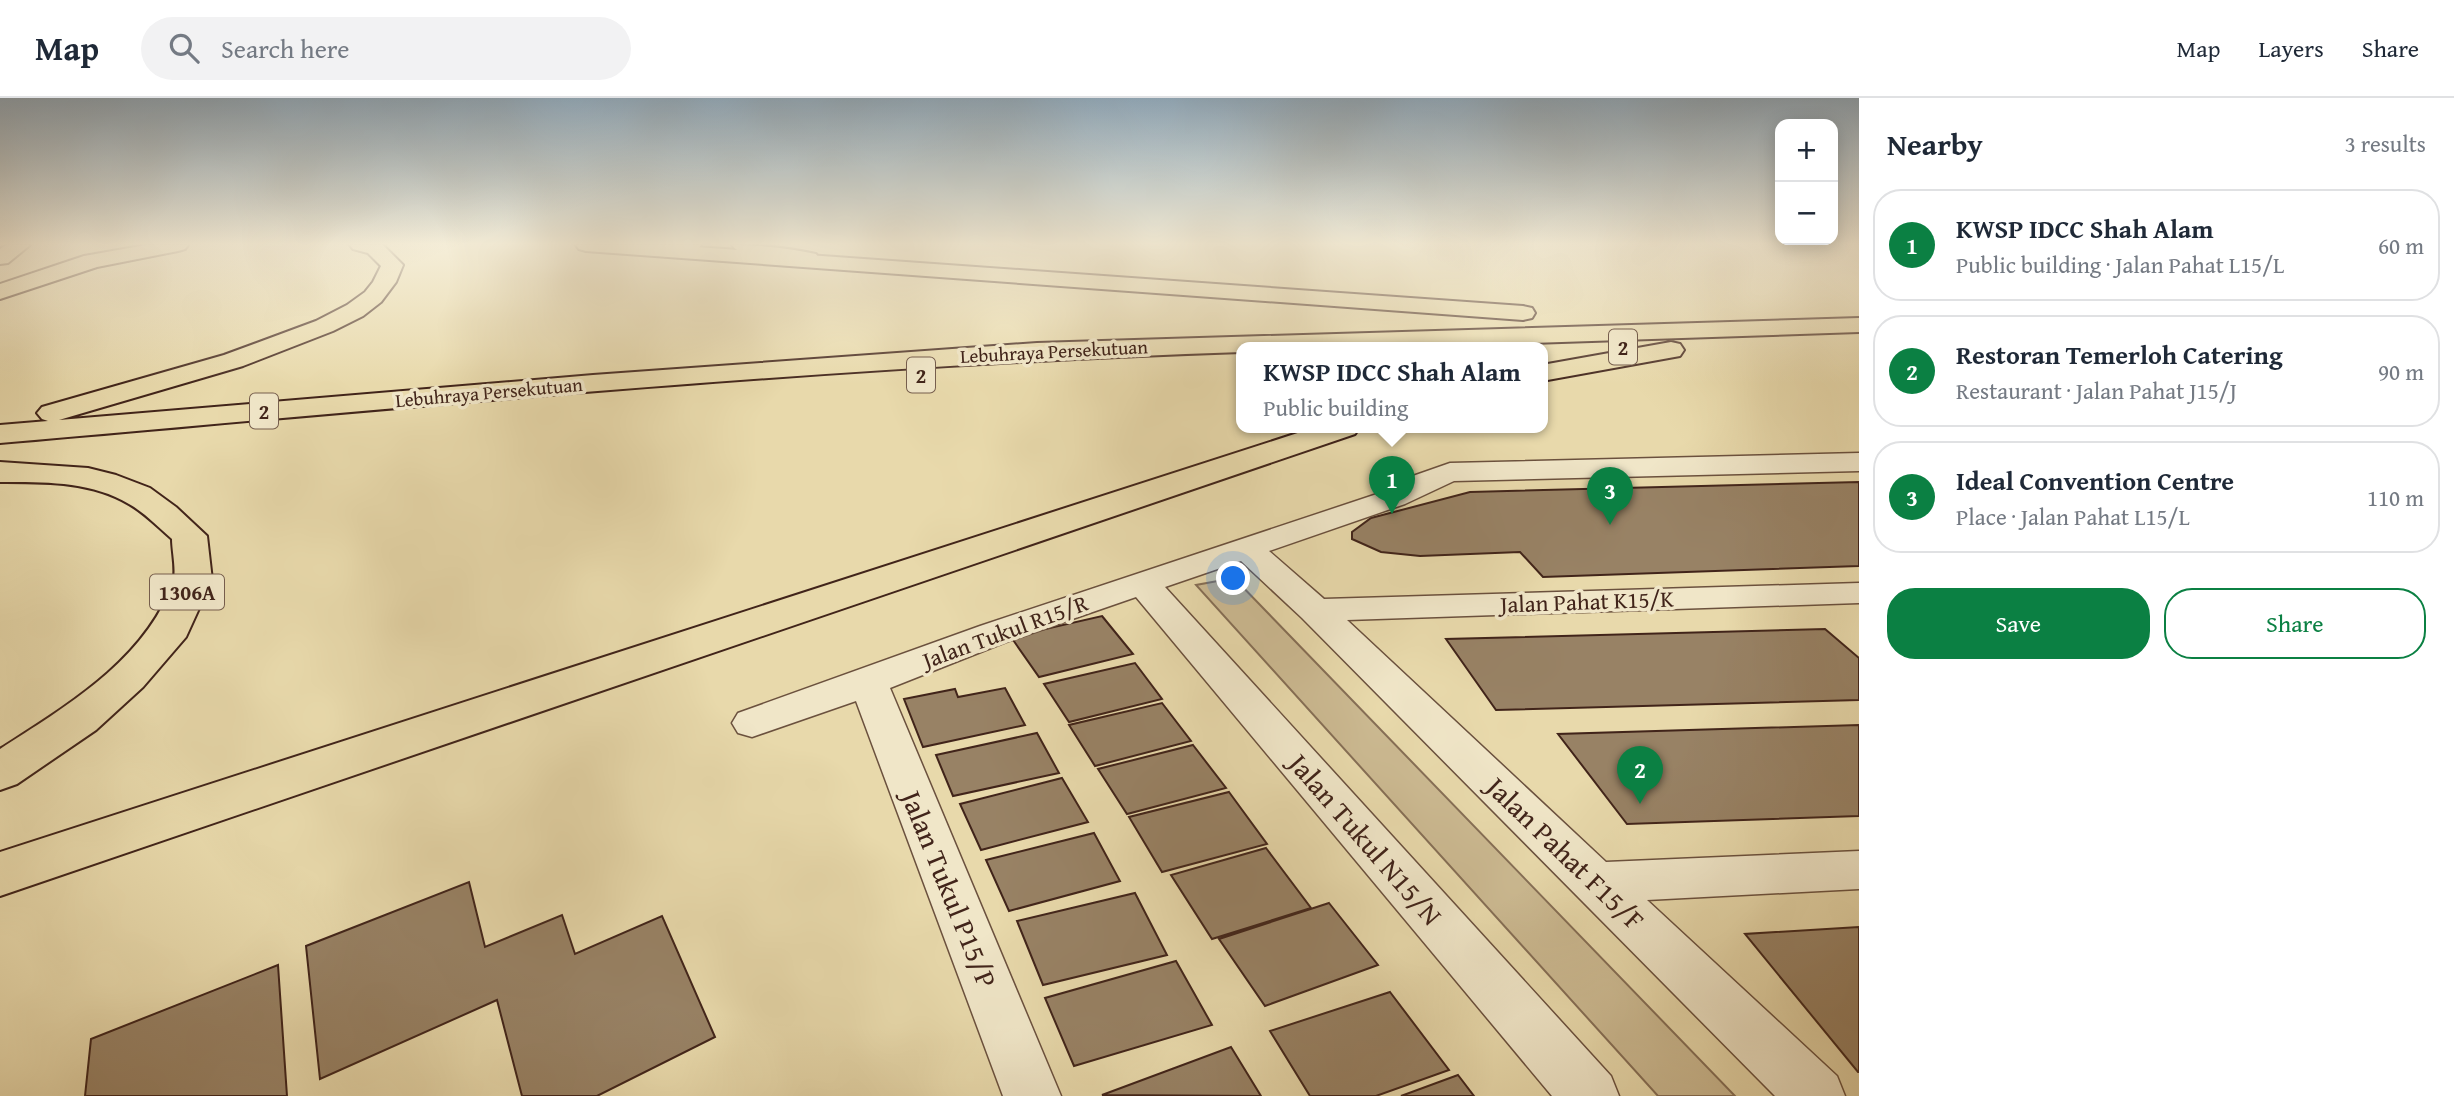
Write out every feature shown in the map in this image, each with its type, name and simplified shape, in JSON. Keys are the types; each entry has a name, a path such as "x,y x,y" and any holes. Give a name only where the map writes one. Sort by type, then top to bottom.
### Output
{"main road":[{"path":"0,428 263,351 333,323 373,298 378,292"},
{"path":"1234,292 1579,317 1792,326"},
{"name":"Lebuhraya Persekutuan","path":"1309,342 1859,325"},
{"name":"2","path":"1548,349 1859,340"},
{"name":"Lebuhraya Persekutuan","path":"0,433 607,382 1037,351 1236,344"},
{"path":"1548,372 1704,345"},
{"name":"Lebuhraya Persekutuan","path":"0,452 824,382 1019,368 1236,358"},
{"path":"0,874 1328,433"},
{"path":"0,470 135,439"},
{"name":"1306A","path":"0,470 96,479 139,496 189,536 193,580 166,636 128,677 80,719 0,772"}],"street":[{"name":"Jalan Tukul R15/R","path":"752,723 993,634 1394,498 1421,483 1450,472 1859,462"},
{"name":"Jalan Pahat F15/F","path":"1246,548 1315,610 1816,1096"},
{"name":"Jalan Tukul N15/N","path":"1142,582 1590,1096"},
{"name":"Jalan Pahat K15/K","path":"1315,610 1859,593"},
{"name":"Jalan Tukul P15/P","path":"868,682 1032,1096"},
{"path":"1596,882 1859,870"}],"shaded area":[{"path":"1234,578 1735,1096 1658,1096 1196,585"}],"building":[{"path":"1859,482 1859,566 1543,577 1520,552 1420,556 1381,552 1352,539 1352,532 1371,518 1470,492"},
{"path":"1102,616 1133,654 1039,677 1011,637"},
{"path":"1825,629 1859,658 1859,700 1496,710 1446,639"},
{"path":"1135,663 1162,699 1069,722 1044,684"},
{"path":"1005,688 1025,725 923,747 904,699 955,689 958,697"},
{"path":"1162,703 1191,741 1095,766 1069,725"},
{"path":"1859,725 1859,816 1627,824 1558,734"},
{"path":"1037,733 1059,773 953,796 936,755"},
{"path":"1193,745 1226,788 1127,814 1098,769"},
{"path":"1062,778 1088,822 981,850 960,804"},
{"path":"1229,792 1267,844 1162,872 1129,817"},
{"path":"1094,833 1120,881 1009,911 986,860"},
{"path":"1266,848 1311,908 1212,939 1171,875"},
{"path":"469,882 485,947 562,915 575,954 662,916 715,1037 597,1096 522,1096 497,1000 320,1079 306,946"},
{"path":"1135,893 1167,955 1043,985 1017,921"},
{"path":"1329,903 1378,965 1265,1006 1219,939"},
{"path":"1859,927 1859,1072 1858,1072 1745,934"},
{"path":"1176,961 1212,1025 1074,1066 1045,998"},
{"path":"278,965 287,1096 85,1096 91,1039"},
{"path":"1390,992 1449,1070 1376,1096 1310,1096 1270,1031"},
{"path":"1231,1047 1261,1096 1102,1095"},
{"path":"1458,1075 1474,1096 1401,1096"}],"place":[{"name":"KWSP IDCC Shah Alam","path":"1392,514"},
{"name":"Ideal Convention Centre","path":"1610,525"},
{"name":"Restoran Temerloh Catering","path":"1640,804"}]}
